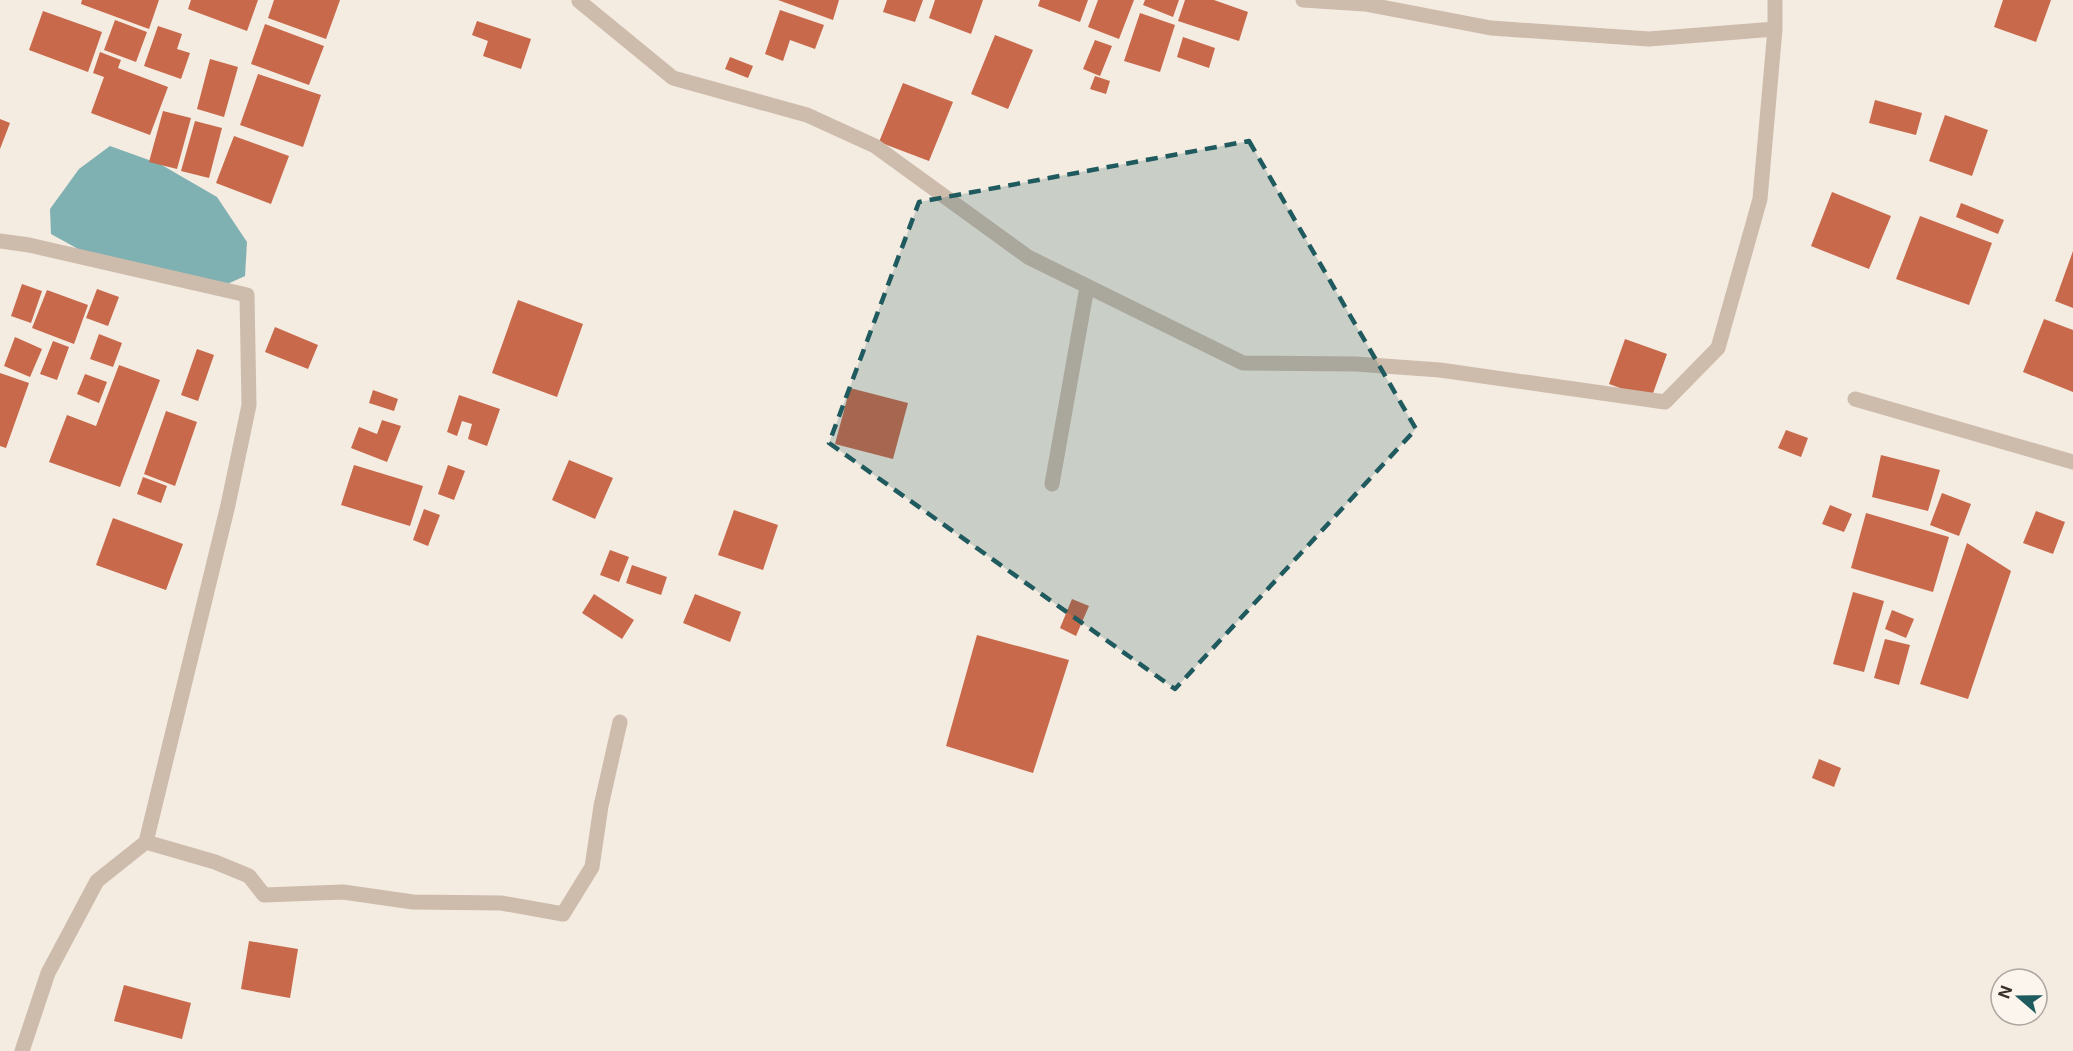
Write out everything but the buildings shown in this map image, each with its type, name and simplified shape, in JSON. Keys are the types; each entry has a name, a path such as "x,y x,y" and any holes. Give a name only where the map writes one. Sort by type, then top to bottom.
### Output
{"street":[{"path":"1303,0 1365,4 1491,28 1649,39 1775,29"},
{"path":"579,1 673,78 807,115 875,146 1028,257 1243,363 1356,364 1440,370 1665,402 1718,348 1760,199 1775,29 1775,0"},
{"path":"0,241 29,244 248,295 249,405 228,505 146,842 97,881 48,973 22,1051"},
{"path":"1052,484 1087,287"},
{"path":"1855,399 2073,462"},
{"path":"146,842 214,862 249,876 264,895 343,892 413,902 501,903 563,914 592,867 601,806 620,722"}],"highlighted area":[{"path":"1249,141 1416,429 1175,689 829,443 919,202"}],"water":[{"path":"110,146 160,164 217,197 247,242 245,276 212,291 89,255 51,234 50,209 79,169"}]}
